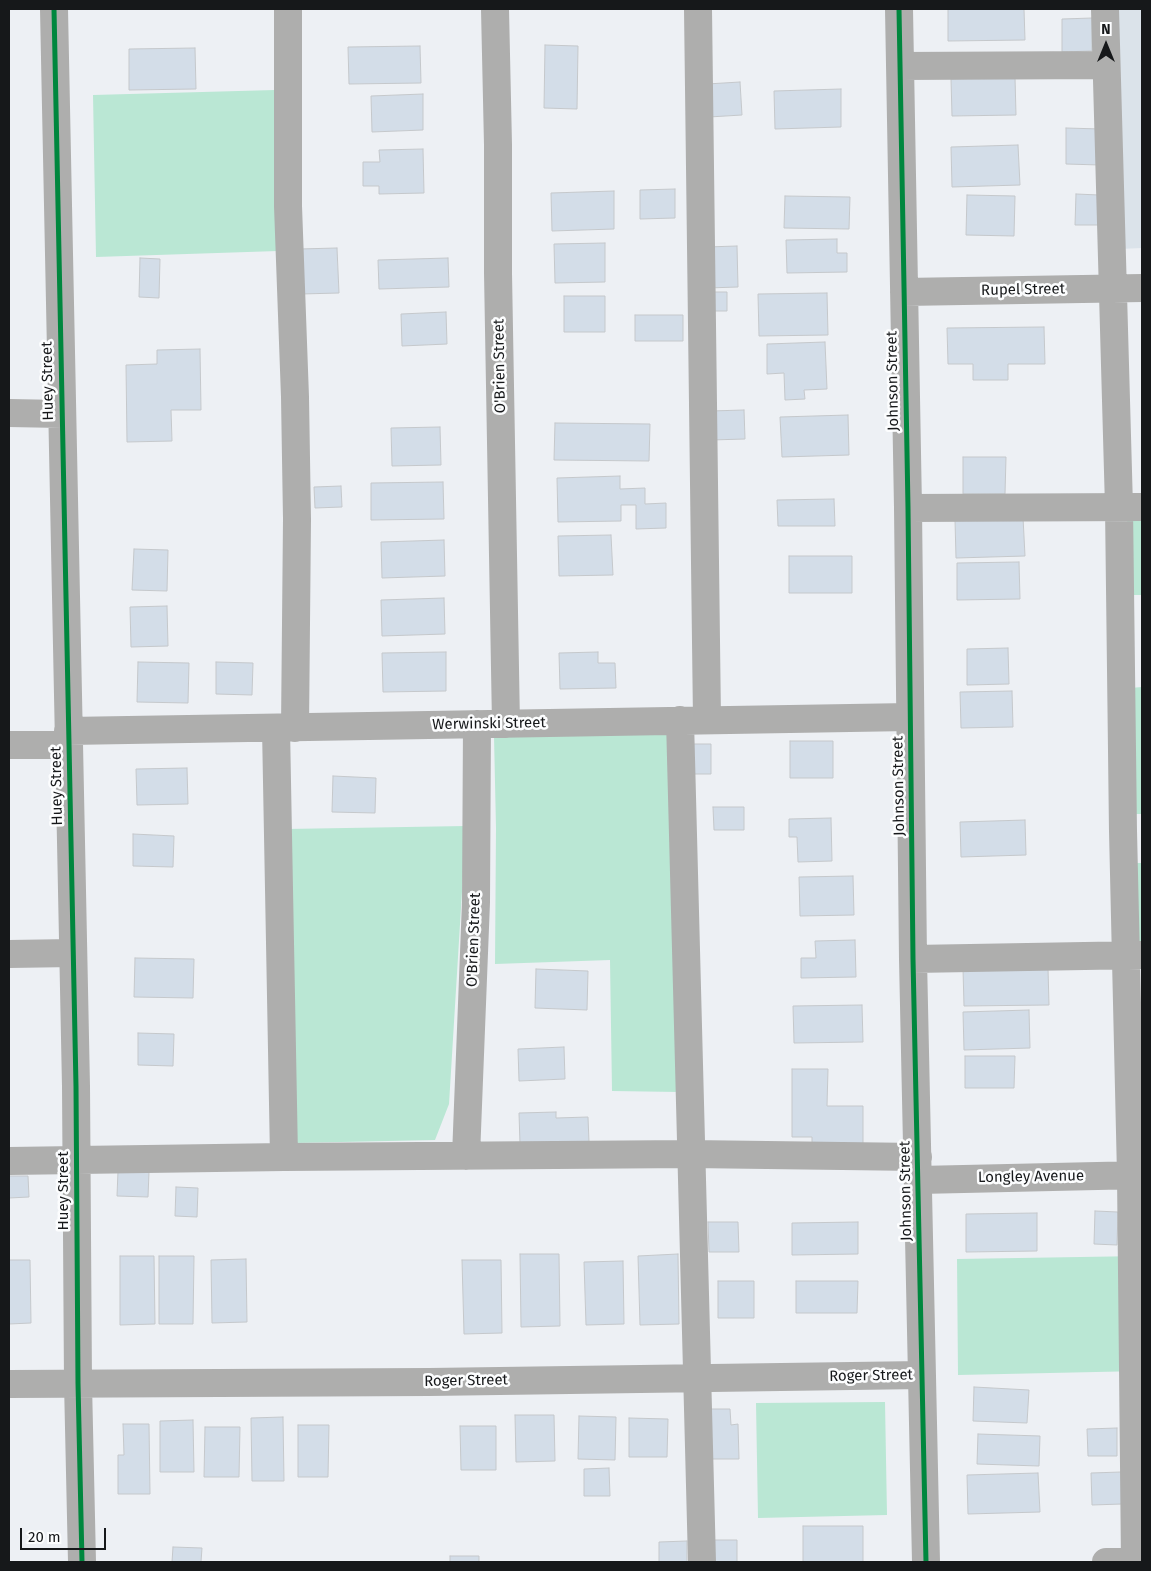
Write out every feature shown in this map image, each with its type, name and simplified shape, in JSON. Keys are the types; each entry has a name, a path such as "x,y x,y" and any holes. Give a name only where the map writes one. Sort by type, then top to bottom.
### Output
{"street":[{"name":"Huey Street","path":"54,9 76,1086 78,1383 82,1562"},
{"path":"284,1157 286,728 297,519 295,397 288,206 288,9"},
{"name":"O'Brien Street","path":"495,9 506,724"},
{"path":"698,9 707,720"},
{"name":"Johnson Street","path":"899,9 908,508 913,959 926,1562"},
{"path":"1105,9 1113,289 1130,507 1136,1175 1135,1562"},
{"path":"900,66 1106,64"},
{"name":"Rupel Street","path":"904,292 1142,288"},
{"path":"9,413 62,414"},
{"path":"908,508 1130,507"},
{"name":"Werwinski Street","path":"9,745 68,738 286,728 910,717"},
{"path":"680,720 702,1562"},
{"name":"O'Brien Street","path":"466,1156 476,902 478,724"},
{"path":"9,954 73,953"},
{"path":"913,959 1134,955"},
{"name":"Longley Avenue","path":"9,1161 691,1154 919,1168 1136,1175"},
{"name":"Roger Street","path":"9,1384 429,1382 922,1375"},
{"path":"1106,1562 1142,1562"}],"shaded area":[{"path":"1114,9 1142,9 1142,248 1119,249"}],"green space":[{"path":"275,90 278,251 96,257 93,95"},
{"path":"1127,516 1142,516 1142,595 1129,595"},
{"path":"1142,687 1142,814 1131,814 1130,688"},
{"path":"669,734 679,1092 612,1091 610,960 495,964 496,828 494,736"},
{"path":"466,826 449,1104 435,1140 294,1143 286,829"},
{"path":"1131,863 1142,863 1142,947 1132,947"},
{"path":"1142,1256 1142,1371 958,1375 957,1259"},
{"path":"885,1402 887,1515 758,1518 756,1403"}],"building":[{"path":"948,9 1024,9 1025,40 948,41"},
{"path":"1092,18 1092,51 1062,52 1062,19"},
{"path":"545,45 578,46 577,109 544,108"},
{"path":"420,46 421,83 349,84 348,47"},
{"path":"195,48 196,89 129,90 129,49"},
{"path":"1015,77 1016,115 952,116 951,79"},
{"path":"740,82 742,115 709,117 707,84"},
{"path":"841,89 841,127 775,129 774,91"},
{"path":"423,94 423,130 372,132 371,96"},
{"path":"1066,128 1101,129 1100,165 1066,164"},
{"path":"1018,145 1020,185 952,187 951,147"},
{"path":"423,149 424,193 379,194 379,186 363,186 363,162 380,162 379,150"},
{"path":"675,189 675,218 640,219 640,190"},
{"path":"614,191 614,229 552,231 551,193"},
{"path":"1076,194 1099,195 1098,225 1075,225"},
{"path":"967,195 1015,196 1014,236 966,235"},
{"path":"785,196 850,197 849,229 784,228"},
{"path":"837,239 837,253 847,253 847,272 787,273 786,240"},
{"path":"605,243 605,282 555,283 554,244"},
{"path":"737,246 738,287 707,288 706,247"},
{"path":"337,248 339,293 301,294 299,249"},
{"path":"140,258 160,259 159,298 139,297"},
{"path":"448,258 449,287 379,289 378,260"},
{"path":"709,292 727,292 727,311 709,311"},
{"path":"827,293 828,335 759,336 758,294"},
{"path":"564,296 605,296 605,332 564,332"},
{"path":"446,312 447,344 402,346 401,314"},
{"path":"635,315 683,315 683,341 635,341"},
{"path":"1044,327 1045,364 1008,364 1008,380 973,380 973,364 948,364 947,328"},
{"path":"825,342 827,389 804,390 805,399 785,400 784,373 767,374 767,344"},
{"path":"200,349 201,410 171,410 172,441 127,442 126,365 157,364 157,350"},
{"path":"744,410 745,439 711,440 710,411"},
{"path":"848,415 849,455 782,457 780,417"},
{"path":"555,423 650,424 649,461 554,460"},
{"path":"440,427 441,465 392,466 391,428"},
{"path":"963,457 1006,457 1005,494 963,494"},
{"path":"620,476 620,489 645,488 645,504 666,503 666,528 636,529 636,505 621,505 621,521 558,522 557,478"},
{"path":"443,482 444,519 371,520 371,483"},
{"path":"341,486 342,507 315,508 314,487"},
{"path":"834,499 835,526 778,526 777,500"},
{"path":"1023,517 1025,556 956,558 955,520"},
{"path":"611,535 613,575 559,576 558,536"},
{"path":"444,540 445,576 382,578 381,542"},
{"path":"134,549 168,550 167,591 132,590"},
{"path":"789,556 852,556 852,593 789,593"},
{"path":"1019,562 1020,599 957,600 957,563"},
{"path":"444,598 445,634 382,636 381,600"},
{"path":"167,606 168,646 131,647 130,607"},
{"path":"1008,648 1009,684 967,685 967,649"},
{"path":"446,652 446,691 383,692 382,653"},
{"path":"598,652 598,663 615,663 616,688 560,689 559,653"},
{"path":"138,662 189,663 188,703 137,702"},
{"path":"216,662 253,663 252,695 216,694"},
{"path":"1012,691 1013,727 961,728 960,692"},
{"path":"790,741 833,741 833,778 790,778"},
{"path":"689,744 711,744 711,774 690,774"},
{"path":"187,768 188,804 137,805 136,769"},
{"path":"333,776 376,778 375,813 332,812"},
{"path":"713,807 744,807 744,830 714,830"},
{"path":"831,818 832,861 798,862 797,837 789,837 789,819"},
{"path":"1025,820 1026,855 961,857 960,822"},
{"path":"133,834 174,836 173,867 133,866"},
{"path":"853,876 854,915 800,916 799,877"},
{"path":"855,940 856,977 801,978 801,958 816,958 815,941"},
{"path":"135,958 194,959 193,998 134,997"},
{"path":"1048,968 1049,1005 964,1006 963,969"},
{"path":"536,969 588,971 587,1010 535,1008"},
{"path":"862,1005 863,1042 794,1043 793,1006"},
{"path":"1029,1010 1030,1048 964,1050 963,1012"},
{"path":"138,1033 174,1034 173,1066 138,1065"},
{"path":"564,1047 565,1079 519,1081 518,1049"},
{"path":"965,1056 1015,1056 1014,1088 965,1088"},
{"path":"792,1069 828,1069 827,1106 863,1106 863,1146 812,1145 812,1137 792,1137"},
{"path":"556,1112 556,1118 588,1117 589,1142 520,1144 519,1113"},
{"path":"118,1171 149,1172 148,1197 117,1196"},
{"path":"9,1176 28,1176 29,1197 9,1198"},
{"path":"176,1187 198,1188 197,1217 175,1216"},
{"path":"1095,1211 1118,1212 1117,1245 1094,1244"},
{"path":"1037,1213 1037,1251 966,1252 966,1214"},
{"path":"708,1222 738,1222 739,1252 709,1252"},
{"path":"858,1222 858,1254 792,1255 792,1223"},
{"path":"520,1254 559,1254 560,1326 521,1327"},
{"path":"678,1254 679,1324 640,1325 638,1256"},
{"path":"120,1256 154,1256 155,1324 120,1325"},
{"path":"159,1256 194,1256 193,1324 159,1324"},
{"path":"246,1259 247,1322 212,1323 211,1260"},
{"path":"9,1260 30,1260 31,1323 9,1324"},
{"path":"462,1260 501,1260 502,1333 464,1334"},
{"path":"623,1261 624,1324 586,1325 584,1262"},
{"path":"718,1281 754,1281 754,1318 718,1318"},
{"path":"796,1281 858,1281 857,1313 796,1313"},
{"path":"974,1387 1029,1390 1027,1423 973,1421"},
{"path":"704,1409 730,1409 731,1425 738,1424 739,1459 705,1459"},
{"path":"515,1415 554,1415 555,1461 516,1462"},
{"path":"579,1416 616,1417 615,1460 578,1459"},
{"path":"283,1417 284,1481 252,1481 251,1418"},
{"path":"629,1418 668,1419 667,1457 629,1457"},
{"path":"193,1420 194,1472 160,1472 160,1421"},
{"path":"123,1424 149,1424 150,1494 118,1494 118,1455 124,1455"},
{"path":"298,1425 329,1425 328,1477 298,1477"},
{"path":"460,1426 496,1426 496,1470 461,1470"},
{"path":"205,1427 240,1427 239,1477 204,1477"},
{"path":"1117,1428 1117,1456 1088,1456 1087,1429"},
{"path":"978,1434 1040,1436 1039,1466 977,1464"},
{"path":"609,1468 610,1496 584,1496 584,1469"},
{"path":"1121,1472 1122,1504 1092,1505 1091,1473"},
{"path":"1038,1473 1040,1512 968,1514 967,1475"},
{"path":"803,1526 863,1526 863,1562 803,1562"},
{"path":"708,1540 737,1540 737,1562 708,1562"},
{"path":"687,1541 687,1562 659,1562 659,1542"},
{"path":"173,1547 202,1548 201,1562 172,1562"},
{"path":"450,1556 479,1556 479,1562 450,1562"}],"cycle path":[{"path":"54,9 76,1086 78,1383 82,1562"},
{"path":"899,9 908,508 913,959 926,1562"}]}
